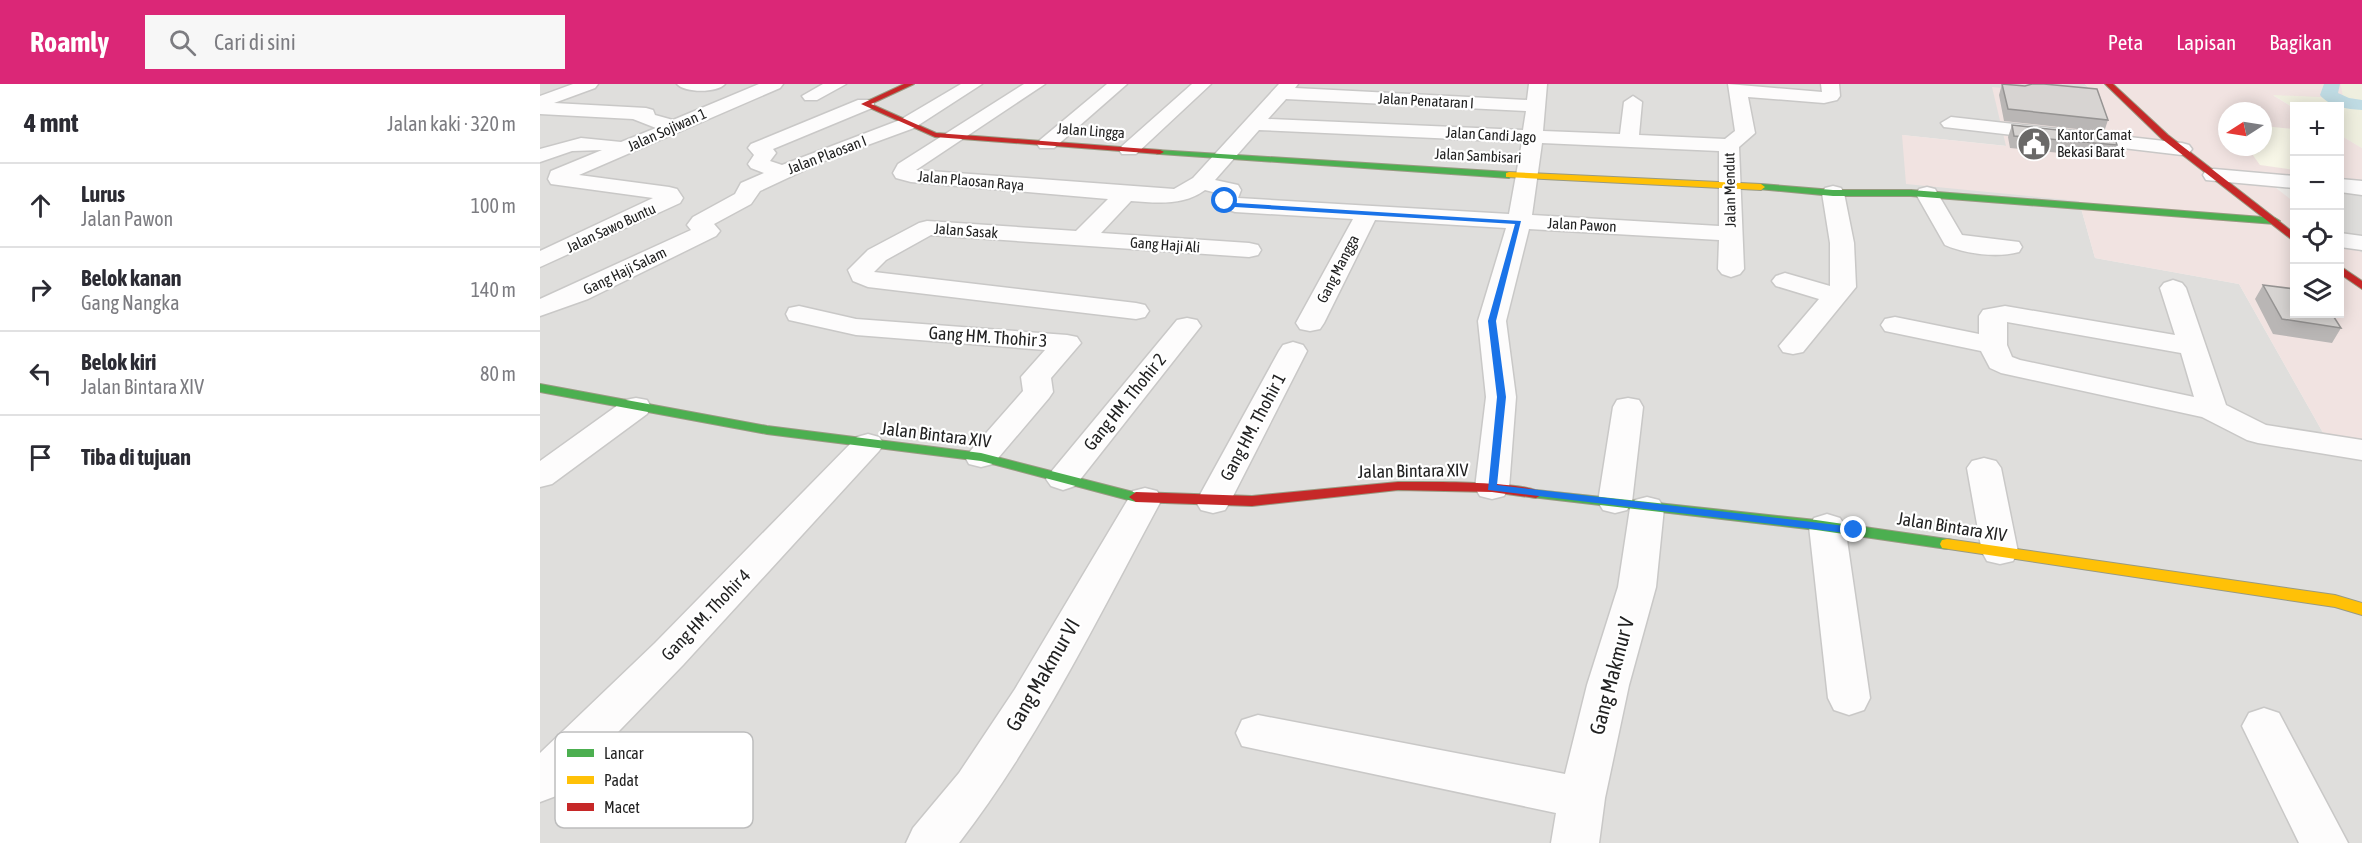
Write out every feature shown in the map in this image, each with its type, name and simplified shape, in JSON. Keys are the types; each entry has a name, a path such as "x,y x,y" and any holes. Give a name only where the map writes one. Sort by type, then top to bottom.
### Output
{"street":[{"path":"686,84 716,84"},
{"name":"Jalan Sojiwan 1","path":"559,176 774,84"},
{"path":"811,96 837,84"},
{"path":"781,172 758,164 766,153 758,148 910,84"},
{"name":"Jalan Plaosan I","path":"708,231 699,225 701,222 743,199 748,195 749,188 781,172 907,124 973,84"},
{"name":"Jalan Plaosan Raya","path":"1036,84 957,137 905,168 904,173 911,176 1126,194"},
{"path":"1047,144 1118,84"},
{"path":"1129,150 1202,84"},
{"path":"1492,488 1501,397 1492,321 1519,222 1528,176 1538,84"},
{"path":"1737,86 1824,98 1831,96 1830,84"},
{"path":"2109,84 2165,137 2289,232"},
{"path":"540,85 586,86"},
{"path":"540,103 586,86"},
{"name":"Jalan Mendut","path":"1731,269 1729,145 1744,133 1737,86"},
{"path":"1082,240 1126,194 1182,196 1201,183 1284,89"},
{"name":"Jalan Penataran I","path":"1284,89 1536,106"},
{"path":"1629,141 1633,102"},
{"name":"Jalan Lingga","path":"865,104 935,135 1223,157"},
{"path":"540,108 646,114 641,117 674,127"},
{"path":"1951,123 2182,149"},
{"name":"Jalan Candi Jago","path":"1252,124 1729,145"},
{"path":"540,156 560,147 580,142 623,149"},
{"name":"Jalan Sambisari","path":"1223,157 1528,176 1731,185 1833,193 1927,194 2289,232"},
{"path":"2214,175 2290,182"},
{"name":"Jalan Sawo Buntu","path":"540,260 672,198 669,194 559,179 559,176"},
{"name":"Jalan Pawon","path":"1201,183 1230,190 1225,201 1234,205 1366,215 1731,234"},
{"path":"2344,186 2362,188"},
{"path":"1793,346 1842,287 1844,268 1833,193"},
{"path":"1927,194 1953,240 1963,244 2010,247"},
{"name":"Gang Mangga","path":"1310,323 1366,215"},
{"name":"Jalan Sasak","path":"1082,240 927,228 877,255 861,270 862,276 868,279 1136,311"},
{"name":"Gang Haji Salam","path":"540,308 579,293 708,231"},
{"path":"540,235 577,244"},
{"name":"Gang Haji Ali","path":"1082,240 1249,250"},
{"path":"2344,241 2362,243"},
{"path":"2344,271 2362,286"},
{"path":"1785,280 1835,295"},
{"path":"2173,288 2206,384 2211,410"},
{"name":"Gang HM. Thohir 3","path":"799,314 856,327 1067,343 1036,377 1038,392 981,457"},
{"path":"2192,346 2005,314 1993,316 1993,345 1996,357 2011,367 2211,410 2258,433 2362,450"},
{"path":"1895,325 1993,345"},
{"name":"Gang HM. Thohir 2","path":"1063,479 1187,326"},
{"name":"Gang HM. Thohir 1","path":"1213,502 1293,351"},
{"name":"Jalan Bintara XIV","path":"540,388 636,407 868,444 981,457 1144,499 1252,501 1398,486 1492,488 1827,526 2335,601 2362,609"},
{"path":"540,477 636,407"},
{"name":"Gang Makmur V","path":"1575,843 1582,798 1608,685 1637,587 1631,505 1628,407"},
{"name":"Gang HM. Thohir 4","path":"590,732 669,654 868,444"},
{"path":"1984,468 2000,552"},
{"name":"Gang Makmur VI","path":"930,843 975,787 1030,701 1144,499"},
{"path":"1827,526 1849,698"},
{"path":"2264,726 2324,843"},
{"path":"1258,733 1582,798"},
{"name":"Gang HM. Thohir 4","path":"540,782 555,767"}],"shaded area":[{"path":"540,84 2085,84 2100,99 2007,146 1902,135 2079,201 2095,258 2239,284 2335,454 2362,456 2362,843 540,843"},
{"path":"2085,84 2341,84 2344,98 2274,96 2290,106 2290,178 2258,174 2290,199 2290,318 2344,318 2344,239 2362,253 2362,456 2335,454 2239,284 2095,258 2079,201 1906,184 1902,135 2006,146 1992,87 2099,98"},
{"path":"2272,127 2290,129 2290,169 2260,165 2254,156 2272,156"},
{"path":"2344,137 2362,148 2362,185 2344,183"},
{"path":"2344,183 2362,185 2362,253 2344,239"}],"green space":[{"path":"2341,84 2362,84 2362,148 2344,137 2344,102 2290,102 2290,106 2273,95 2343,98"}],"building":[{"path":"2002,84 2025,86 2044,84 2097,89 2108,120 2008,109"},
{"path":"2012,125 2114,136 2117,145 2014,136"},
{"path":"2263,285 2290,288 2290,318 2335,318 2341,328 2282,319"}],"waterway":[{"path":"2332,84 2329,95 2345,103 2362,105"}],"traffic: fast":[{"path":"1160,152 1509,175"},
{"path":"1761,187 1833,193 1911,193 2275,221"},
{"path":"540,388 767,430 981,457 1136,497"},
{"path":"1536,494 1816,525 1947,544"}],"traffic: slow":[{"path":"1509,175 1761,187"},
{"path":"1947,544 2335,601 2362,609"}],"traffic: jam":[{"path":"910,84 865,104 935,135 1160,152"},
{"path":"2109,84 2165,137 2290,234"},
{"path":"2344,272 2362,286"},
{"path":"1136,497 1252,501 1398,486 1492,488 1536,494"}],"place":[{"name":"Kantor Camat Bekasi Barat","path":"2034,144"}],"route":[{"path":"1225,201 1235,205 1366,215 1519,222 1492,321 1492,339 1499,370 1501,397 1492,488 1615,502 1647,508 1854,530"}]}
